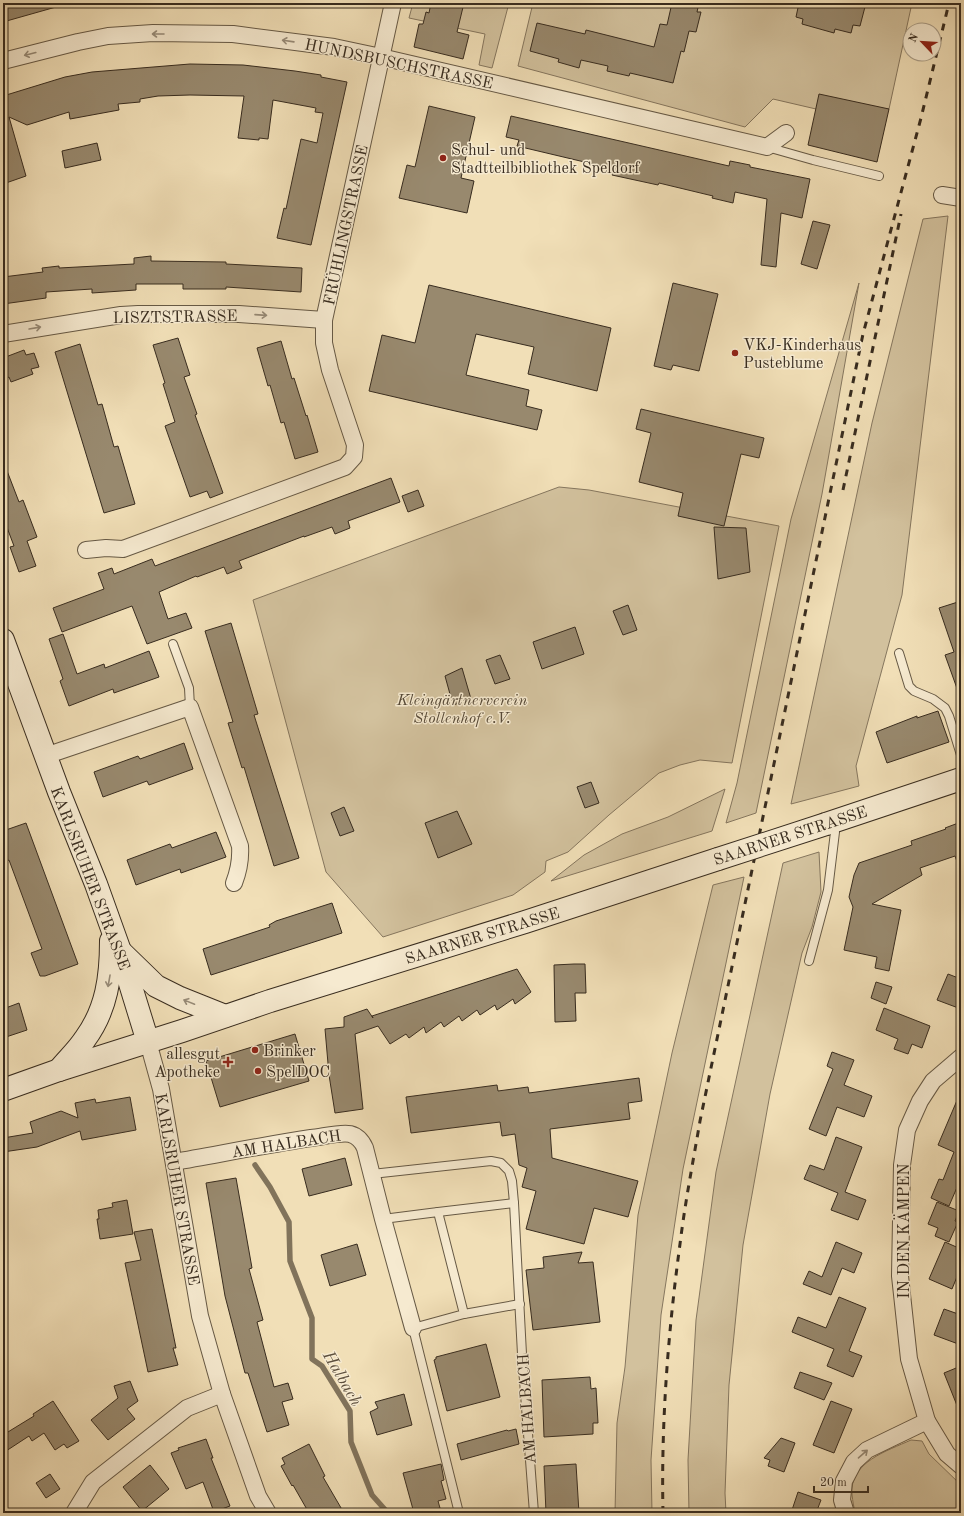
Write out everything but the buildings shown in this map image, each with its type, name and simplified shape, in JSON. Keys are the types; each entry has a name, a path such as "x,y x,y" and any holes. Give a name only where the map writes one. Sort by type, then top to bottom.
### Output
{"main road":[{"name":"KARLSRUHER STRASSE","path":"3,640 45,756 96,884 120,951 148,1042"},
{"name":"SAARNER STRASSE","path":"3,1090 59,1070 225,1016 525,922 961,779"},
{"path":"59,1070 86,1039 99,1016 106,996 111,968 111,928"},
{"path":"120,951 156,986 180,998 225,1016"}],"street":[{"name":"FRÜHLINGSTRASSE","path":"86,550 106,548 123,549 345,468 354,457 355,444 330,370 324,343 324,320 393,3"},
{"name":"HUNDSBUSCHSTRASSE","path":"3,61 108,36 153,33 233,34 334,47 767,147"},
{"path":"767,147 786,133"},
{"path":"942,195 961,198"},
{"name":"LISZTSTRASSE","path":"3,334 74,322 138,314 239,314 324,320"},
{"path":"45,756 190,707 240,846 241,858 239,870 234,882"},
{"name":"KARLSRUHER STRASSE","path":"148,1042 161,1090 200,1316 222,1394 258,1496 268,1513"},
{"name":"IN DEN KÄMPEN","path":"961,1056 933,1081 920,1101 907,1130 902,1165 900,1276 909,1359 927,1421 947,1454 961,1466"},
{"name":"AM HALBACH","path":"174,1162 289,1142 348,1134 356,1136 362,1141 365,1148 383,1219 414,1328"},
{"path":"74,1513 93,1482 187,1408 222,1394"},
{"path":"846,1513 842,1500 844,1481 854,1462 867,1450 927,1421"}],"lane":[{"path":"767,147 879,176"},
{"path":"173,644 189,688 190,707"},
{"path":"899,653 909,686 914,691 933,699 945,708 949,716 961,755"},
{"path":"809,961 828,890 835,832 829,823"},
{"name":"AM HALBACH","path":"372,1174 491,1161 501,1164 509,1171 514,1203 534,1513"},
{"path":"383,1219 514,1203"},
{"path":"438,1212 464,1314"},
{"path":"414,1328 464,1314 520,1304"},
{"name":"AM HALBACH","path":"414,1328 459,1513"}],"green space":[{"path":"413,3 509,3 492,68 479,65 485,34 409,18"},
{"path":"533,3 912,3 908,22 902,22 902,49 889,109 816,109 773,99 745,127 518,66"},
{"path":"948,216 902,595 856,766 859,786 791,804 872,423 923,219"},
{"path":"859,283 822,494 756,813 726,823 737,783 791,519"},
{"name":"Kleingärtnerverein Stollenhof e.V.","path":"559,487 589,490 779,526 732,763 700,760 680,765 659,773 568,852 546,861 545,872 513,895 383,937 326,872 253,600"},
{"path":"725,789 712,831 551,881 584,855 622,834 668,817"},
{"path":"819,852 821,892 812,927 802,953 770,1094 743,1245 729,1385 725,1493 726,1513 689,1513 688,1460 696,1320 716,1172 783,863"},
{"path":"744,877 683,1169 661,1315 651,1460 652,1513 615,1513 617,1423 625,1367 638,1215 672,1053 713,885"},
{"path":"911,1440 922,1441 929,1454 961,1485 961,1513 856,1513 852,1495 853,1484 857,1474 863,1466 871,1459"}],"waterway":[{"name":"Halbach","path":"255,1165 270,1187 289,1222 290,1261 312,1318 312,1359 322,1366 350,1411 351,1442 372,1495 388,1513"}],"railway":[{"path":"663,1513 664,1412 669,1344 682,1229 700,1121 863,334 921,118 949,3"},
{"path":"843,490 901,214"}],"place":[{"name":"Schul- und Stadtteilbibliothek Speldorf","path":"443,158"},
{"name":"VKJ-Kinderhaus Pusteblume","path":"735,353"},
{"name":"Brinker","path":"255,1050"},
{"name":"allesgut Apotheke","path":"228,1062"},
{"name":"SpelDOC","path":"258,1071"}]}
